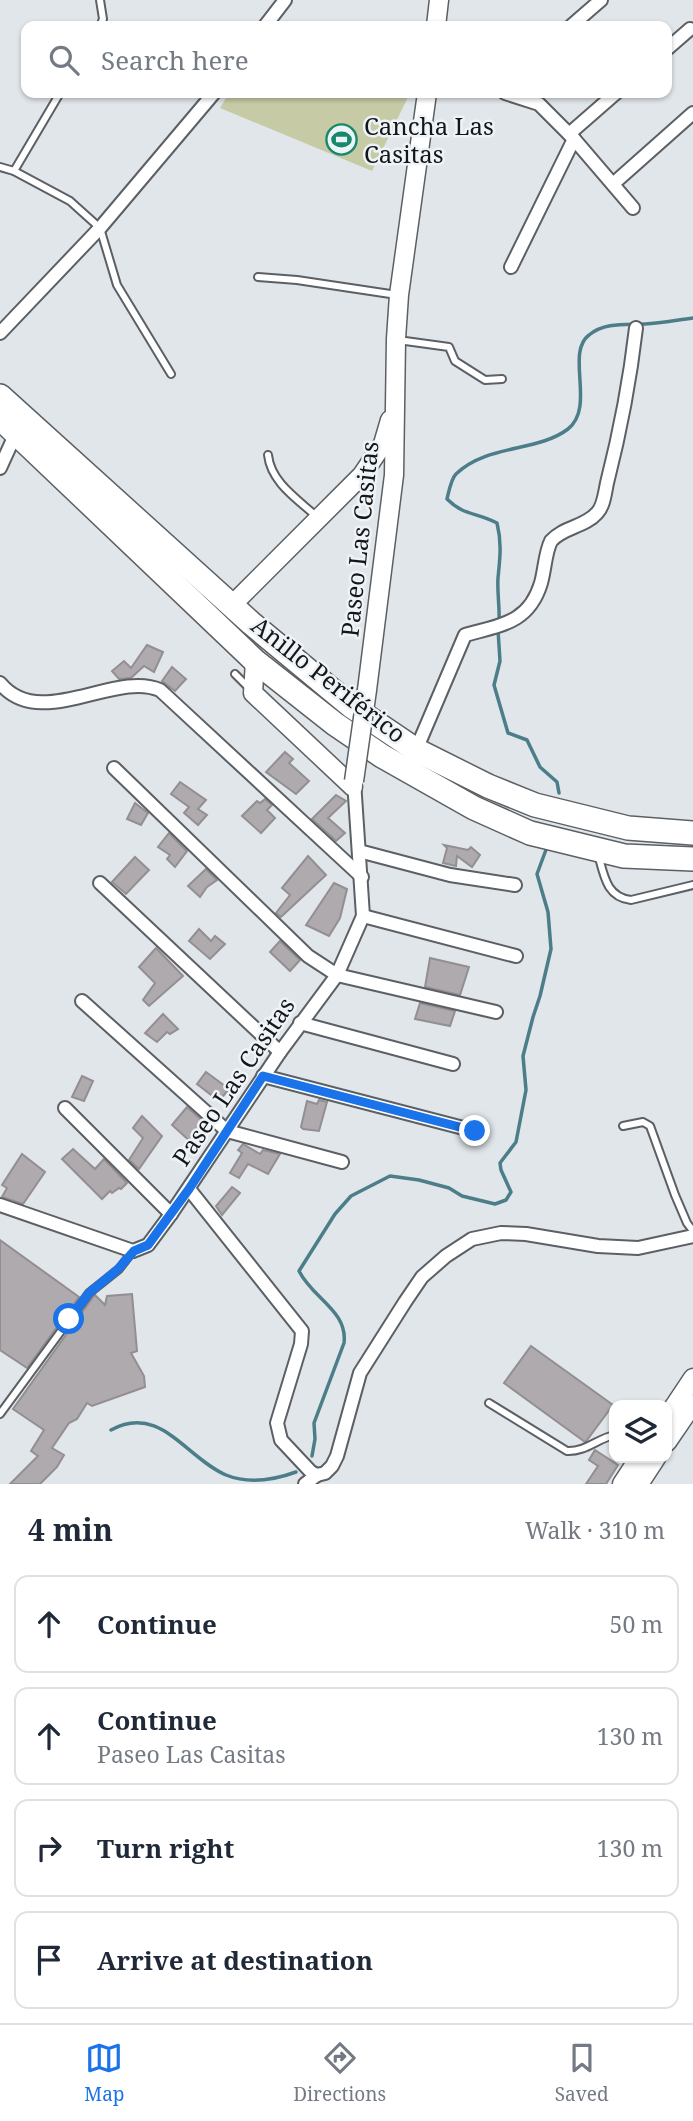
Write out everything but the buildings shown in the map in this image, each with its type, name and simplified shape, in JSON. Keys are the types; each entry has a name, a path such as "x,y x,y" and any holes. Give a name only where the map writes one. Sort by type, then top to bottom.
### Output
{"highway":[{"name":"Anillo Periférico","path":"0,396 232,606 351,706 416,750 488,786 535,805 628,828 693,832"},
{"name":"Anillo Periférico","path":"8,426 255,661 335,724 421,779 530,834 624,856 693,859"}],"street":[{"path":"269,21 285,0"},
{"path":"437,21 439,0"},
{"path":"577,21 601,0"},
{"path":"672,45 690,29"},
{"path":"0,333 100,228 211,98"},
{"name":"Paseo Las Casitas","path":"134,1251 148,1245 171,1214 279,1052 337,975 363,916 354,784 394,475 399,295 426,98"},
{"path":"520,98 539,104 572,136 633,208"},
{"path":"511,267 572,136 611,98"},
{"path":"613,184 693,113"},
{"path":"416,750 465,635 515,621 523,615 535,599 551,541 566,530 591,519 601,509 617,446 636,328"},
{"path":"232,606 362,475 383,443 396,404"},
{"path":"0,468 8,426"},
{"path":"362,475 381,470 394,475"},
{"path":"255,661 253,693 354,784"},
{"path":"0,683 15,696 49,703 143,685 160,690 362,877"},
{"path":"114,768 295,945 337,975 496,1012"},
{"path":"359,851 450,875 515,886"},
{"path":"100,883 279,1052"},
{"path":"363,916 516,956"},
{"path":"82,1001 227,1131 342,1162"},
{"path":"300,1023 453,1064"},
{"path":"263,1076 475,1131"},
{"path":"65,1108 171,1214"},
{"path":"189,1189 302,1331 301,1344 277,1423 278,1432 286,1447 317,1475"},
{"path":"0,1205 134,1251"},
{"path":"305,1484 325,1472 338,1456 360,1373 422,1277 471,1239 501,1233 526,1234 598,1246 638,1248 693,1233"},
{"path":"672,1410 693,1378"},
{"path":"672,1436 693,1404"},
{"path":"622,1484 636,1463"},
{"path":"639,1484 653,1463"}],"lane":[{"path":"100,0 102,21"},
{"path":"14,171 57,98"},
{"path":"0,167 14,171 70,201 100,228 117,285 171,374"},
{"path":"258,277 399,295"},
{"path":"396,339 449,347 455,360 485,380 502,379"},
{"path":"268,455 269,468 275,479 317,518"},
{"path":"235,674 253,693"},
{"path":"596,849 610,891 623,899 631,900 693,885"},
{"path":"623,1126 643,1122 650,1126 675,1195 693,1233"},
{"path":"0,1414 89,1293 118,1269 134,1251"},
{"path":"489,1403 567,1451 576,1452 609,1437"}],"green space":[{"name":"Cancha Las Casitas","path":"226,98 408,98 372,171 220,108"}],"waterway":[{"path":"499,623 500,544 497,523 465,511 447,499 454,476 468,464 482,458 542,442 568,429 580,408 579,367 582,343 595,331 616,325 651,324 693,318"},
{"path":"498,630 500,661 494,685 508,733 527,740 540,767 557,782 559,793"},
{"path":"312,1456 314,1423 344,1343 344,1332 341,1322 299,1271 335,1214 351,1196 390,1176 419,1180 449,1188 462,1196 495,1204 506,1200 511,1192 500,1163 516,1142 526,1090 523,1056 551,949 548,912 537,874 547,847"},
{"path":"111,1430 128,1423 144,1423 158,1428 212,1467 234,1478 261,1480 296,1472"}],"place":[{"name":"Cancha Las Casitas","path":"341,139"}],"route":[{"path":"69,1319 89,1293 118,1269 134,1251 148,1245 189,1189 263,1076 475,1131"}]}
